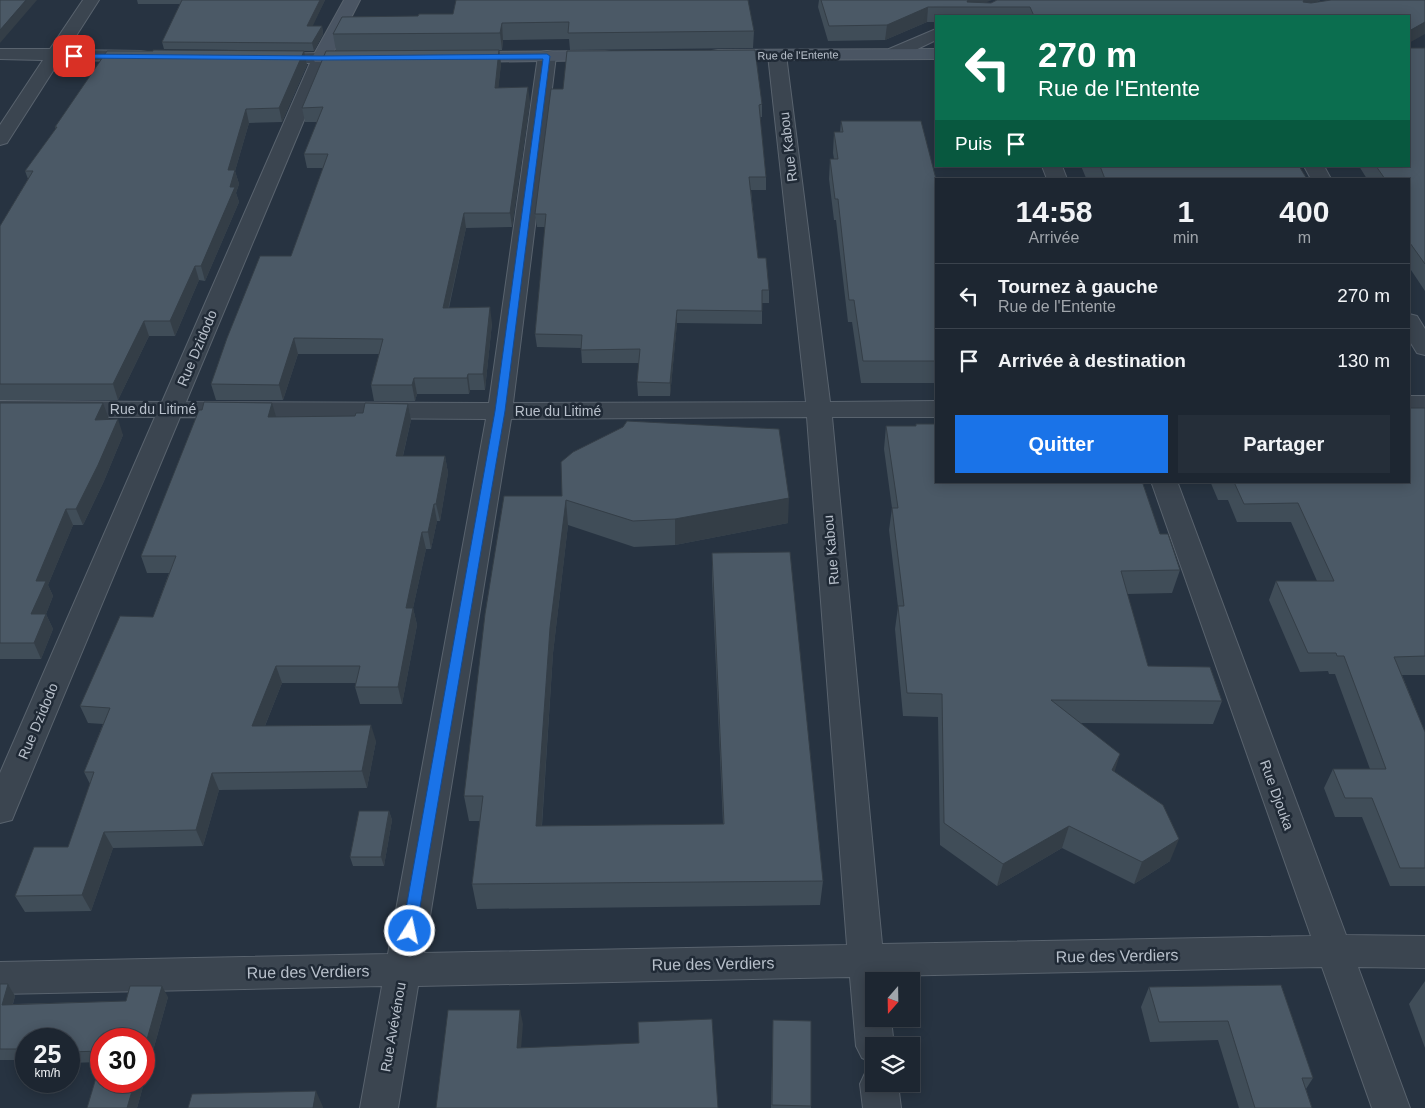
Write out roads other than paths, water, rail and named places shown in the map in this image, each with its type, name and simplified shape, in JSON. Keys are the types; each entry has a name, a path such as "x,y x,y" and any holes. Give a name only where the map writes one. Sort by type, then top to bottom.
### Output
{"street":[{"path":"0,139 91,0"},
{"name":"Rue Dzidodo","path":"0,810 321,58 352,0"},
{"path":"895,54 935,34"},
{"path":"0,54 153,56"},
{"name":"Rue de l'Entente","path":"697,55 935,54"},
{"name":"Rue Kabou","path":"776,55 819,410 874,1037"},
{"name":"Rue Avévénou","path":"379,1108 500,411 547,56"},
{"path":"448,57 627,56"},
{"path":"252,57 380,58"},
{"path":"1410,323 1425,348"},
{"path":"1410,404 1425,404"},
{"name":"Rue du Litimé","path":"0,409 171,408 500,411 935,409"},
{"name":"Rue Djouka","path":"1165,483 1391,1108"},
{"name":"Rue des Verdiers","path":"0,978 1333,951 1425,952"},
{"path":"880,1092 882,1108"}]}
